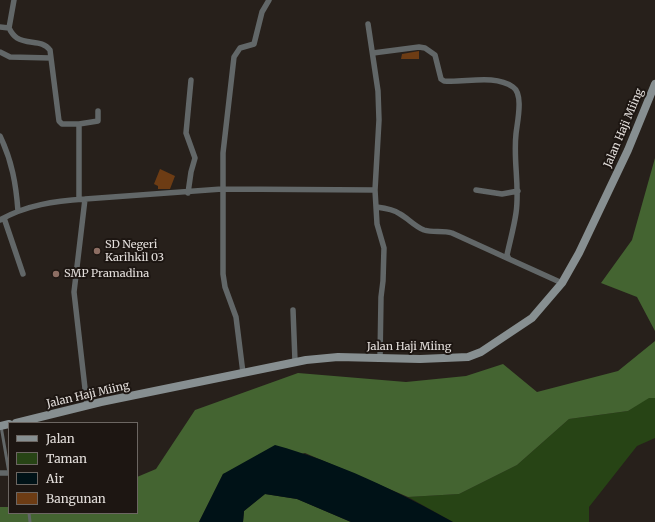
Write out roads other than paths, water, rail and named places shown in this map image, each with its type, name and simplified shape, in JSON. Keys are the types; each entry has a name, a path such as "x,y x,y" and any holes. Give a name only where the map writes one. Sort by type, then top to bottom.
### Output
{"main road":[{"name":"Jalan Haji Miing","path":"20,422 295,361 338,357 380,359 459,358 474,355 532,318 562,283 628,150 655,84"}],"street":[{"path":"14,0 9,28 15,37 22,41 47,46 50,50 59,121 62,124 96,123 98,121 98,111"},
{"path":"243,373 236,317 225,287 223,274 223,153 234,57 240,48 254,44 262,12 269,0"},
{"path":"368,24 378,91 379,120 375,190 377,224 384,248 383,281 380,297 380,359"},
{"path":"0,27 9,28"},
{"path":"373,53 418,47 425,48 435,55 439,74 441,79 444,81 493,81 514,87 518,93 519,102 514,150 518,190 516,214 507,255 509,259"},
{"path":"0,52 10,57 51,58"},
{"path":"188,193 195,158 186,133 191,80"},
{"path":"79,124 82,199 74,292 87,406"},
{"path":"0,136 11,160 15,178 18,211"},
{"path":"23,274 2,219 18,211 54,201 222,190 375,190"},
{"path":"476,190 502,194 518,190"},
{"path":"376,207 388,208 400,214 414,225 425,230 445,231 452,233 562,283"},
{"path":"293,310 295,361"}],"lane":[{"path":"3,426 8,465"}],"water":[{"path":"275,445 321,460 366,478 453,522 351,522 297,499 265,494 244,511 243,522 199,522 223,474"}],"place":[{"name":"SD Negeri Karihkil 03","path":"97,251"},
{"name":"SMP Pramadina","path":"56,274"}]}
